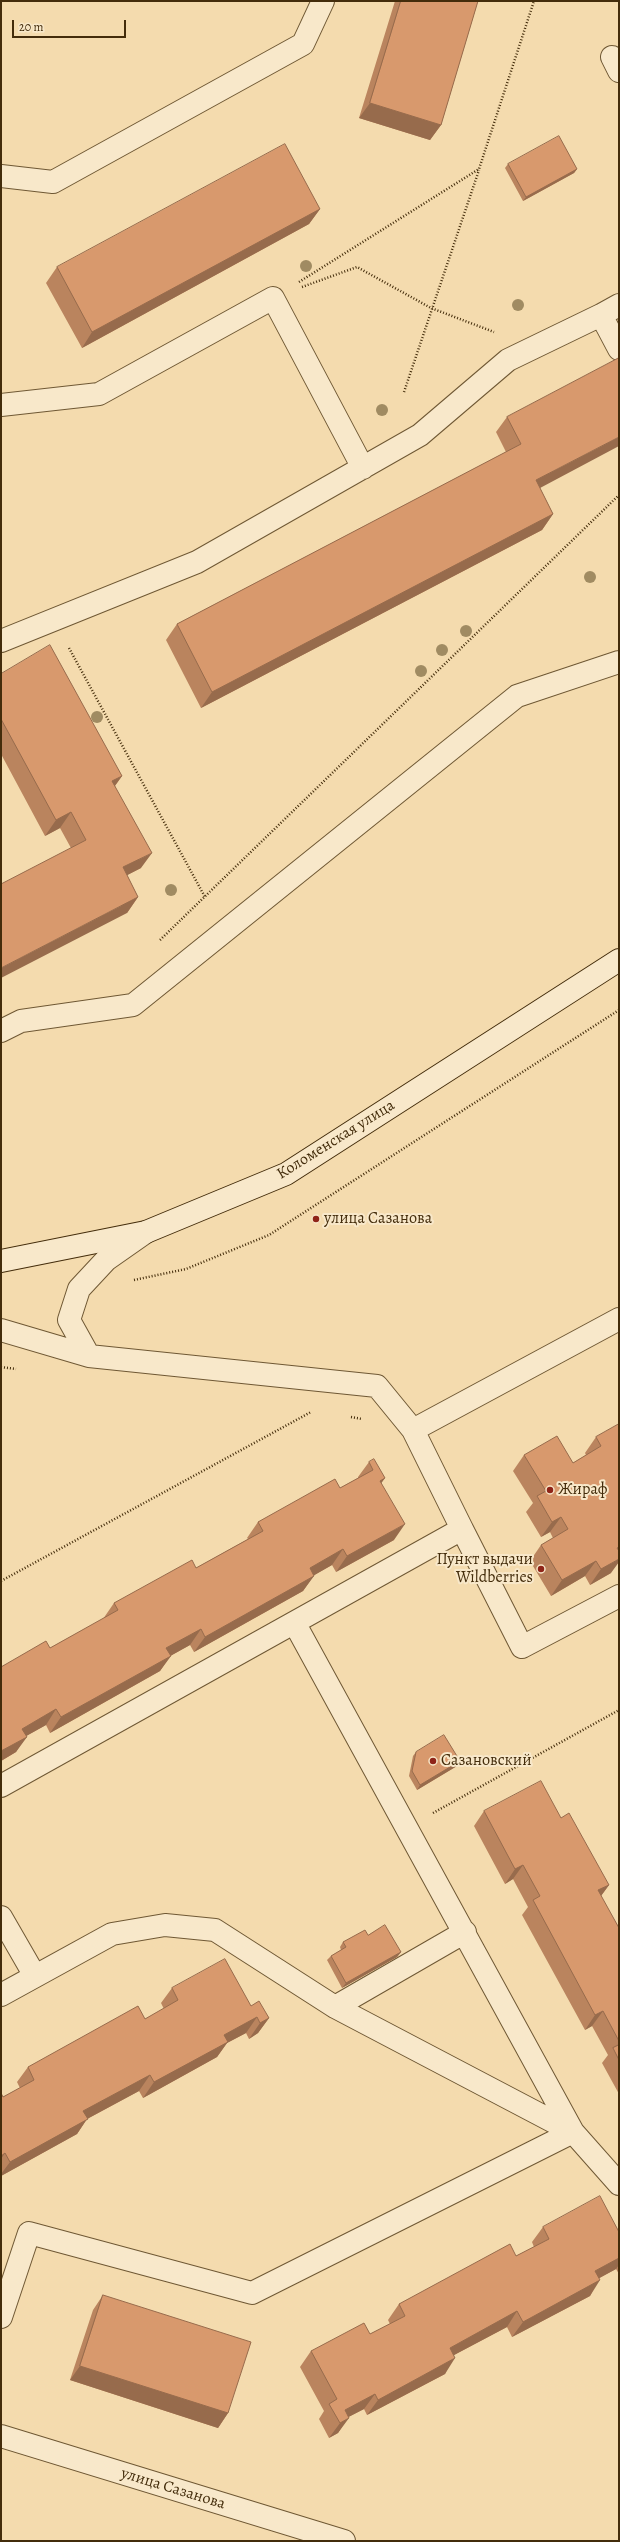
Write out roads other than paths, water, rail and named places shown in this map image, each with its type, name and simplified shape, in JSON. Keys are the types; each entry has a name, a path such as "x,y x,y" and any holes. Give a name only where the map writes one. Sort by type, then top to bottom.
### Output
{"main road":[{"path":"1,176 53,182 303,44 323,1"},
{"path":"1,405 99,394 273,298 363,468"},
{"path":"1,641 197,562 420,435 508,360 610,310 619,349"},
{"path":"1,1032 21,1021 133,1005 517,696 619,662"},
{"name":"Коломенская улица","path":"1,1261 146,1232 286,1174 619,960"},
{"path":"89,1356 69,1320 79,1289 106,1260 146,1232"},
{"path":"413,1430 619,1319"},
{"path":"1,1330 89,1356 377,1386 413,1430 522,1647 619,1596"},
{"path":"1,1786 462,1529"},
{"path":"294,1624 465,1932 573,2132 619,2184"},
{"path":"1,1917 35,1976"},
{"path":"1,1995 112,1934 165,1925 216,1930 335,2007 573,2132"},
{"path":"335,2007 465,1932"},
{"path":"1,2317 29,2233 252,2293 573,2132"},
{"name":"улица Сазанова","path":"1,2436 344,2541"}],"place":[{"name":"улица Сазанова","path":"316,1219"},
{"name":"Жираф","path":"550,1490"},
{"name":"Пункт выдачи Wildberries","path":"541,1569"},
{"name":"Сазановский","path":"433,1761"}]}
